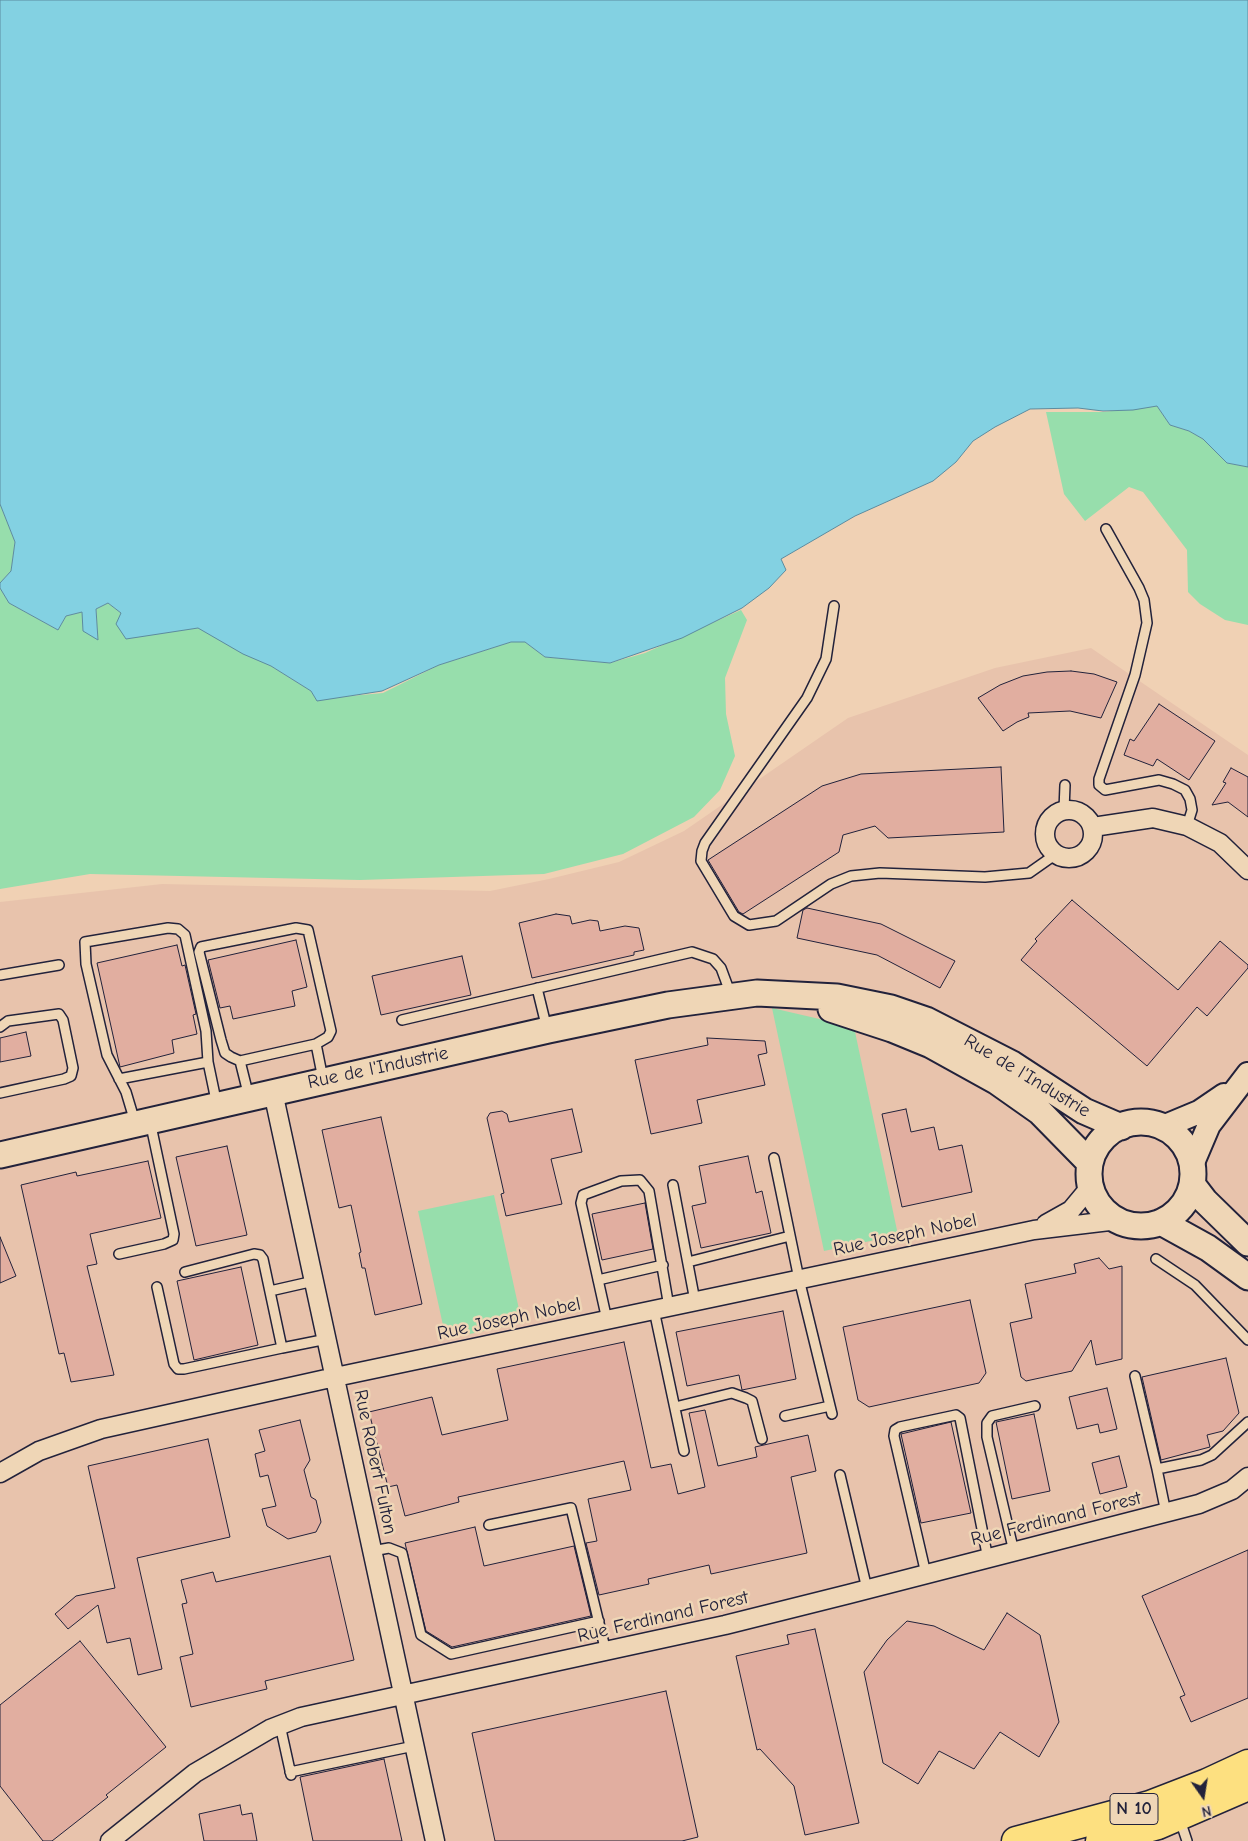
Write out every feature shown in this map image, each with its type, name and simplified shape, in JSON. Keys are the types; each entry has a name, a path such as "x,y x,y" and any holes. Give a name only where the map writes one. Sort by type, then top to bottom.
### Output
{"main road":[{"name":"Rue de l'Industrie","path":"757,993 833,1010 892,1029 931,1045 996,1081 1040,1112 1091,1174"},
{"name":"Rue de l'Industrie","path":"0,1156 323,1080 548,1030 668,1005 757,993 837,996 891,1008 926,1020 1012,1064 1084,1111 1121,1127"},
{"name":"Rue de l'Industrie","path":"1192,1174 1187,1198 1180,1208 1161,1222 1138,1226 1118,1220 1106,1212 1099,1204 1091,1174 1095,1150 1104,1138 1121,1127 1142,1122 1163,1127 1180,1140 1188,1151 1192,1174 1205,1201 1248,1243"},
{"path":"1161,1222 1208,1248 1248,1277"},
{"name":"N 10","path":"1016,1841 1150,1805 1207,1783 1248,1764"},
{"name":"N 10","path":"1100,1841 1171,1829 1248,1786"}],"street":[{"path":"1071,809 1085,815 1093,827 1092,843 1082,855 1066,858 1056,854 1046,844 1045,829 1052,817 1064,810 1071,809"},
{"path":"1093,827 1153,818 1187,826 1220,844 1248,870"},
{"path":"1163,1127 1199,1112 1244,1079"},
{"path":"1192,1174 1209,1125 1244,1079"},
{"name":"Rue Robert Fulton","path":"261,1095 314,1280 328,1339 435,1841"},
{"name":"Rue Joseph Nobel","path":"1034,1230 1064,1216 1091,1174"},
{"name":"Rue Joseph Nobel","path":"0,1473 39,1451 101,1429 336,1377 1034,1230 1118,1220"},
{"name":"Rue Ferdinand Forest","path":"110,1841 195,1773 239,1746 280,1725 301,1717 606,1652 868,1590 1166,1513 1219,1497 1241,1484 1248,1477"}],"lane":[{"path":"1106,529 1139,588 1144,600 1146,623 1135,675 1099,779 1099,785 1105,790 1149,781 1165,780 1184,790 1190,800 1192,810 1187,826"},
{"path":"834,606 826,659 807,698 705,843 702,852 701,861 734,916 749,925 776,921 831,884 851,876 880,873 985,877 1029,873 1056,854"},
{"path":"1064,810 1065,785"},
{"path":"119,1254 164,1244 173,1240 174,1234 143,1123 113,1071 107,1055 86,964 85,942 168,928 178,929 185,935 206,1031 208,1062 217,1105"},
{"path":"240,1061 316,1044 328,1037 331,1031 308,930 296,928 208,944 201,947 199,952 221,1040 226,1052 240,1061 261,1095"},
{"path":"402,1020 692,952 713,959 721,968 732,995"},
{"path":"0,975 59,965"},
{"path":"537,988 548,1030"},
{"path":"0,1027 8,1021 58,1014 63,1020 73,1068 71,1076 64,1079 0,1093"},
{"path":"316,1044 323,1080"},
{"path":"119,1079 208,1062"},
{"path":"774,1158 799,1279 831,1410 785,1416"},
{"path":"607,1320 581,1203 583,1195 620,1181 640,1180 649,1191 663,1265 662,1308 675,1408 684,1451"},
{"path":"673,1185 695,1302"},
{"path":"688,1262 790,1236"},
{"path":"185,1272 254,1254 260,1255 282,1348"},
{"path":"1156,1259 1195,1285 1248,1340"},
{"path":"598,1280 663,1265"},
{"path":"270,1292 314,1280"},
{"path":"157,1287 174,1364 178,1369 184,1370 328,1339"},
{"path":"1135,1376 1166,1513"},
{"path":"675,1408 732,1393 752,1401 762,1439"},
{"path":"1014,1552 987,1437 987,1423 992,1416 1035,1406"},
{"path":"926,1574 894,1436 896,1430 900,1427 956,1415 960,1418 988,1559"},
{"path":"1157,1470 1201,1460 1212,1455 1248,1422"},
{"path":"840,1475 868,1590"},
{"path":"489,1526 571,1508 606,1652"},
{"path":"372,1551 389,1548 402,1553 421,1635 451,1654 598,1621"},
{"path":"280,1725 290,1774 414,1746"}],"shaded area":[{"path":"1091,648 1248,755 1248,1841 0,1841 0,902 162,884 490,891 549,879 619,862 684,831 848,718 995,668"}],"green space":[{"path":"1157,406 1170,425 1189,431 1203,439 1227,463 1248,467 1248,625 1225,620 1200,604 1188,592 1187,550 1143,492 1129,487 1085,521 1064,494 1046,412 1103,412"},
{"path":"0,504 15,542 11,571 0,583"},
{"path":"0,588 9,603 58,630 66,616 82,612 98,640 96,609 108,603 121,613 182,629 198,628 271,666 311,691 317,699 383,693 439,665 511,642 525,642 545,657 610,663 645,653 741,610 747,620 725,678 726,714 735,756 720,790 694,817 623,854 544,874 360,880 90,874 0,889"},
{"path":"772,1008 854,1027 898,1235 824,1251"},
{"path":"494,1195 522,1323 446,1339 418,1211"}],"water":[{"path":"0,0 1248,0 1248,467 1227,463 1203,439 1189,431 1170,425 1157,406 1133,410 1103,411 1078,408 1030,409 973,441 956,462 933,481 855,516 781,559 786,570 769,588 742,608 682,638 610,663 545,657 525,642 511,642 439,665 382,691 317,701 311,691 271,666 243,654 198,628 126,639 116,624 121,613 108,603 96,609 98,640 83,631 82,612 66,616 58,630 9,603 0,588 0,583 11,571 15,542 0,504"}],"building":[{"path":"1071,671 1094,674 1117,682 1101,718 1070,711 1028,713 1029,717 1003,731 978,698 1000,685 1023,676"},
{"path":"1159,704 1215,741 1189,780 1157,759 1153,766 1124,755 1130,739 1134,741"},
{"path":"1001,767 1004,832 888,838 875,826 843,835 839,852 743,914 739,912 708,860 822,786 861,774"},
{"path":"1231,768 1248,777 1248,817 1228,802 1212,805 1226,783 1223,782"},
{"path":"1072,900 1178,990 1220,941 1248,965 1248,968 1207,1016 1197,1007 1147,1066 1021,960 1037,941 1035,939"},
{"path":"807,908 881,924 955,961 940,988 877,955 797,938 803,910"},
{"path":"556,914 570,916 572,924 590,920 598,921 600,931 625,926 639,928 644,950 634,952 634,955 532,978 519,923"},
{"path":"296,940 307,987 292,991 295,1006 233,1019 230,1006 220,1008 208,960"},
{"path":"177,945 182,966 185,965 196,1014 193,1015 197,1034 172,1040 174,1053 120,1067 97,963"},
{"path":"462,956 471,995 381,1015 372,976"},
{"path":"26,1032 31,1056 0,1062 0,1038"},
{"path":"707,1038 765,1041 767,1053 758,1055 765,1085 697,1100 702,1123 651,1134 635,1060 708,1045"},
{"path":"572,1109 582,1152 551,1159 562,1204 506,1216 501,1194 504,1193 487,1118 490,1113 502,1111 507,1114 509,1122"},
{"path":"906,1109 911,1132 934,1127 939,1150 962,1145 972,1192 902,1207 882,1114"},
{"path":"381,1117 422,1304 375,1315 365,1268 362,1268 359,1253 361,1252 351,1205 339,1208 322,1130"},
{"path":"227,1146 247,1235 196,1246 176,1157"},
{"path":"748,1156 756,1193 762,1191 771,1233 701,1248 692,1206 706,1203 699,1166"},
{"path":"148,1161 161,1218 90,1234 97,1264 87,1266 114,1375 71,1382 64,1353 59,1354 21,1185 76,1172 77,1176"},
{"path":"645,1203 653,1249 602,1260 592,1214"},
{"path":"0,1237 16,1276 0,1283"},
{"path":"1099,1258 1109,1269 1122,1266 1122,1359 1096,1365 1091,1340 1072,1371 1026,1381 1021,1377 1010,1323 1032,1318 1025,1284 1076,1273 1074,1264"},
{"path":"241,1267 258,1345 194,1360 177,1281"},
{"path":"970,1300 986,1373 979,1383 869,1407 858,1400 843,1327"},
{"path":"783,1311 796,1379 742,1390 739,1375 687,1386 676,1332"},
{"path":"624,1342 651,1468 671,1464 678,1494 705,1487 689,1413 705,1410 718,1466 757,1457 755,1447 808,1435 816,1471 791,1477 807,1553 711,1574 709,1565 648,1579 649,1584 599,1595 586,1543 597,1541 588,1499 631,1490 624,1461 458,1497 459,1502 405,1516 397,1485 388,1487 369,1412 432,1397 442,1435 508,1420 497,1369"},
{"path":"1226,1358 1239,1413 1223,1431 1207,1435 1210,1447 1161,1460 1142,1377"},
{"path":"1107,1388 1117,1429 1100,1433 1098,1424 1077,1429 1069,1397"},
{"path":"1034,1414 1050,1491 1012,1499 996,1422"},
{"path":"300,1420 310,1460 304,1470 311,1497 316,1500 321,1522 316,1532 288,1539 267,1526 262,1509 276,1506 268,1475 260,1477 255,1454 265,1451 259,1430"},
{"path":"951,1422 971,1513 921,1523 901,1434"},
{"path":"208,1439 230,1537 137,1558 162,1669 138,1675 130,1638 107,1643 98,1605 68,1629 55,1614 76,1596 115,1588 88,1466"},
{"path":"1119,1456 1127,1487 1100,1494 1092,1463"},
{"path":"475,1527 484,1566 574,1546 591,1616 452,1647 426,1631 405,1543"},
{"path":"1248,1550 1248,1698 1191,1722 1180,1697 1185,1695 1142,1596"},
{"path":"330,1556 354,1660 265,1681 267,1689 191,1707 180,1657 193,1654 182,1604 187,1603 181,1580 213,1572 216,1582"},
{"path":"1007,1613 1040,1635 1059,1722 1039,1757 1000,1732 974,1769 939,1751 918,1784 883,1763 864,1672 887,1640 907,1621 934,1626 984,1650"},
{"path":"815,1629 859,1823 805,1835 794,1786 760,1749 757,1750 736,1656 789,1644 787,1635"},
{"path":"80,1641 166,1747 106,1795 108,1797 52,1841 43,1841 0,1786 0,1705"},
{"path":"666,1691 698,1837 682,1841 495,1841 472,1733"},
{"path":"384,1759 402,1841 313,1841 300,1777"},
{"path":"240,1805 242,1815 252,1813 257,1841 204,1841 199,1814"}]}
